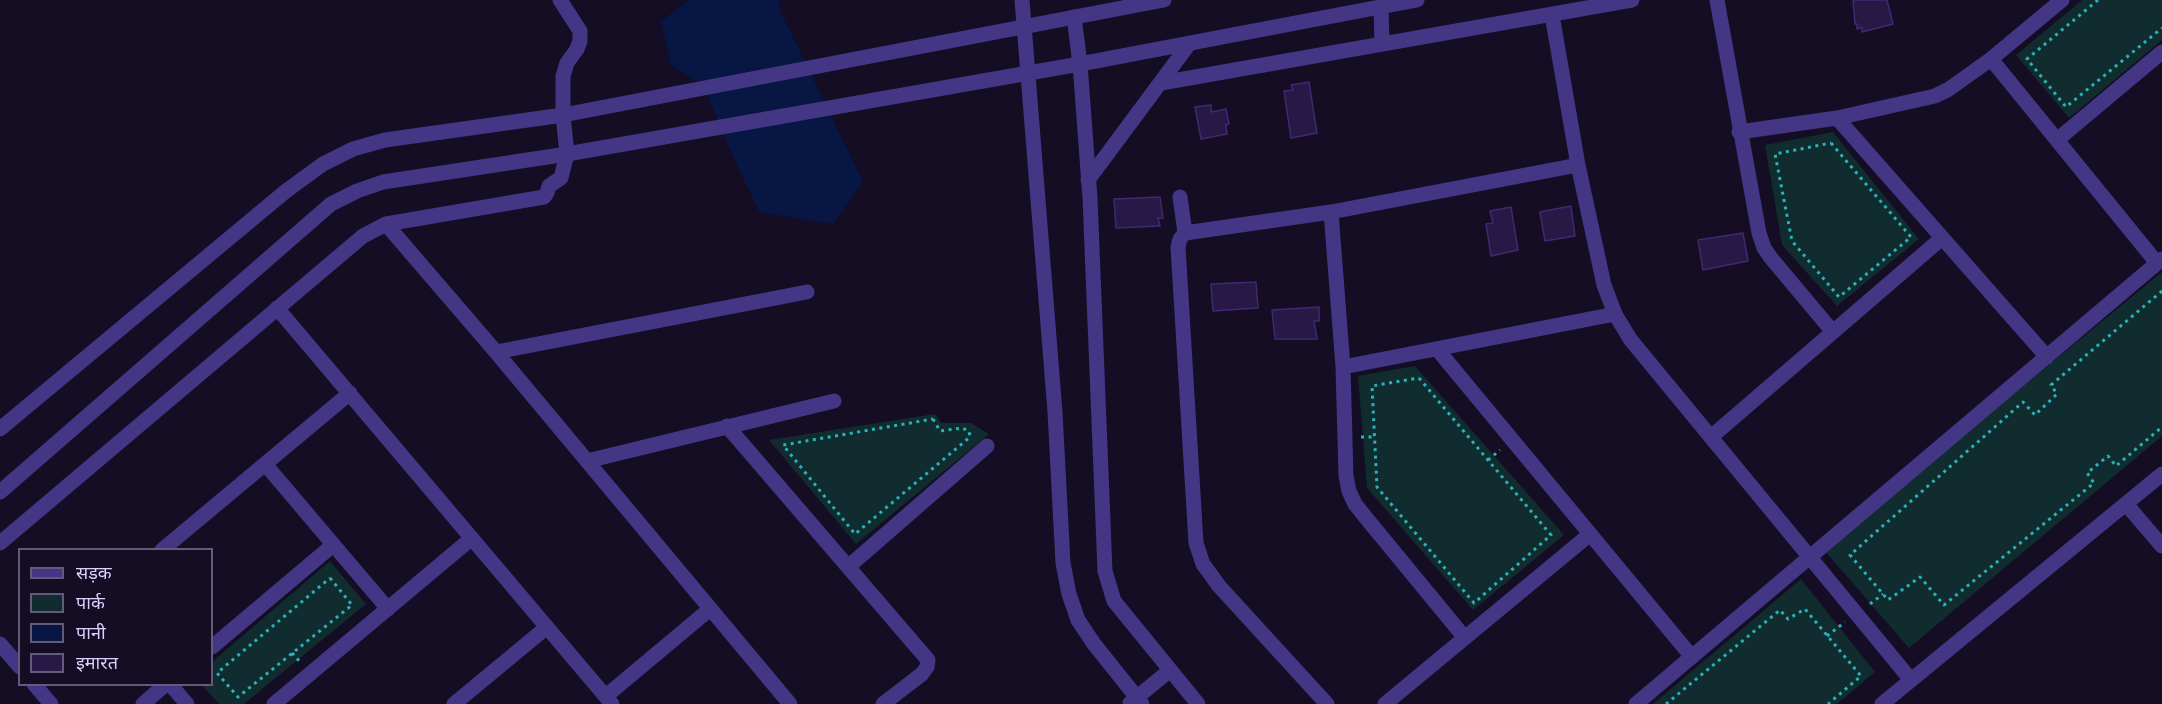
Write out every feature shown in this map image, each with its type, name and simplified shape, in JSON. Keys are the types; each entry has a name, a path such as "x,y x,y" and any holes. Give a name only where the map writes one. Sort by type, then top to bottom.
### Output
{"street":[{"path":"0,543 363,236 386,224 543,196 547,193 549,186 561,178 567,154 562,114 563,76 567,63 580,41 580,31 560,0"},
{"path":"1022,0 1055,412 1064,563 1069,594 1078,620 1135,702 1169,671"},
{"path":"0,429 285,191 323,164 353,149 385,140 562,114 1164,0"},
{"path":"0,492 331,204 357,191 383,182 567,154 1080,64 1417,0"},
{"path":"1161,83 1632,0"},
{"path":"1717,0 1739,132 1764,248 1833,332"},
{"path":"1739,132 1837,118 1935,96 1949,89 1991,59 2062,0"},
{"path":"1382,7 1382,44"},
{"path":"1552,15 1578,165 1604,285 1615,314 1630,339 1911,680"},
{"path":"1074,17 1080,64 1088,180 1105,571 1114,601 1198,704"},
{"path":"1088,180 1189,44"},
{"path":"2057,140 2162,52"},
{"path":"1636,704 2160,261 1991,59"},
{"path":"1837,118 2047,357"},
{"path":"1327,704 1219,586 1203,564 1196,543 1178,247 1180,239 1185,233 1331,212 1578,165"},
{"path":"1180,197 1185,233"},
{"path":"1331,212 1343,367 1346,476 1349,491 1366,519 1465,638"},
{"path":"386,224 790,704"},
{"path":"1711,437 1942,238"},
{"path":"496,352 807,292"},
{"path":"277,308 609,700 710,609"},
{"path":"1343,367 1615,314"},
{"path":"1437,348 1692,657"},
{"path":"163,548 350,393"},
{"path":"587,461 834,401"},
{"path":"727,426 928,660 927,667 922,674 883,704"},
{"path":"848,567 987,446"},
{"path":"265,464 387,609"},
{"path":"1882,704 2162,474"},
{"path":"2127,504 2162,546"},
{"path":"1385,704 1589,535"},
{"path":"274,704 472,538"},
{"path":"213,646 333,545"},
{"path":"454,704 547,627"},
{"path":"0,644 18,665"},
{"path":"36,686 51,704"},
{"path":"143,704 166,686"},
{"path":"170,686 187,704"}],"path":[{"path":"2098,0 2027,59 2066,107 2162,28"},
{"path":"1831,143 1911,237 1839,297 1792,241 1776,154 1831,143"},
{"path":"2162,291 2050,385 2056,394 2035,415 2023,402 1850,555 1888,600 1920,577 1944,605 2094,483 2087,473 2108,456 2116,466 2162,427"},
{"path":"1419,378 1551,535 1474,603 1377,487 1372,386 1419,378"},
{"path":"933,419 940,431 962,428 969,431 970,437 855,534 783,445 933,419"},
{"path":"330,578 352,604 238,697 217,673 330,578"},
{"path":"1666,704 1780,610 1788,619 1805,609 1861,676 1828,704"}],"green space":[{"path":"2082,0 2162,0 2162,40 2069,118 2016,55"},
{"path":"1833,132 1919,239 1837,306 1782,245 1765,145"},
{"path":"2162,272 2162,436 1909,648 1824,550"},
{"path":"1415,366 1564,535 1473,610 1367,488 1358,376"},
{"path":"935,414 941,423 971,423 989,434 856,544 769,440"},
{"path":"330,561 366,604 244,704 219,704 203,686 213,686 213,661"},
{"path":"1801,579 1875,672 1837,704 1653,704"}],"water":[{"path":"689,0 779,0 780,10 863,182 833,224 759,212 725,139 704,86 671,65 661,21"}],"building":[{"path":"1853,0 1887,0 1893,24 1862,32 1862,27 1857,29"},
{"path":"1309,82 1317,133 1291,138 1284,91 1293,90 1291,85"},
{"path":"1211,105 1211,112 1226,109 1229,124 1226,125 1227,134 1201,139 1195,107"},
{"path":"1160,197 1163,218 1158,218 1160,226 1116,228 1114,199"},
{"path":"1571,206 1575,236 1545,241 1540,212"},
{"path":"1511,207 1518,250 1491,256 1486,224 1493,223 1490,211"},
{"path":"1743,233 1748,261 1703,270 1698,240"},
{"path":"1256,282 1258,308 1213,311 1211,284"},
{"path":"1319,307 1319,321 1314,321 1317,339 1275,339 1272,310"}]}
